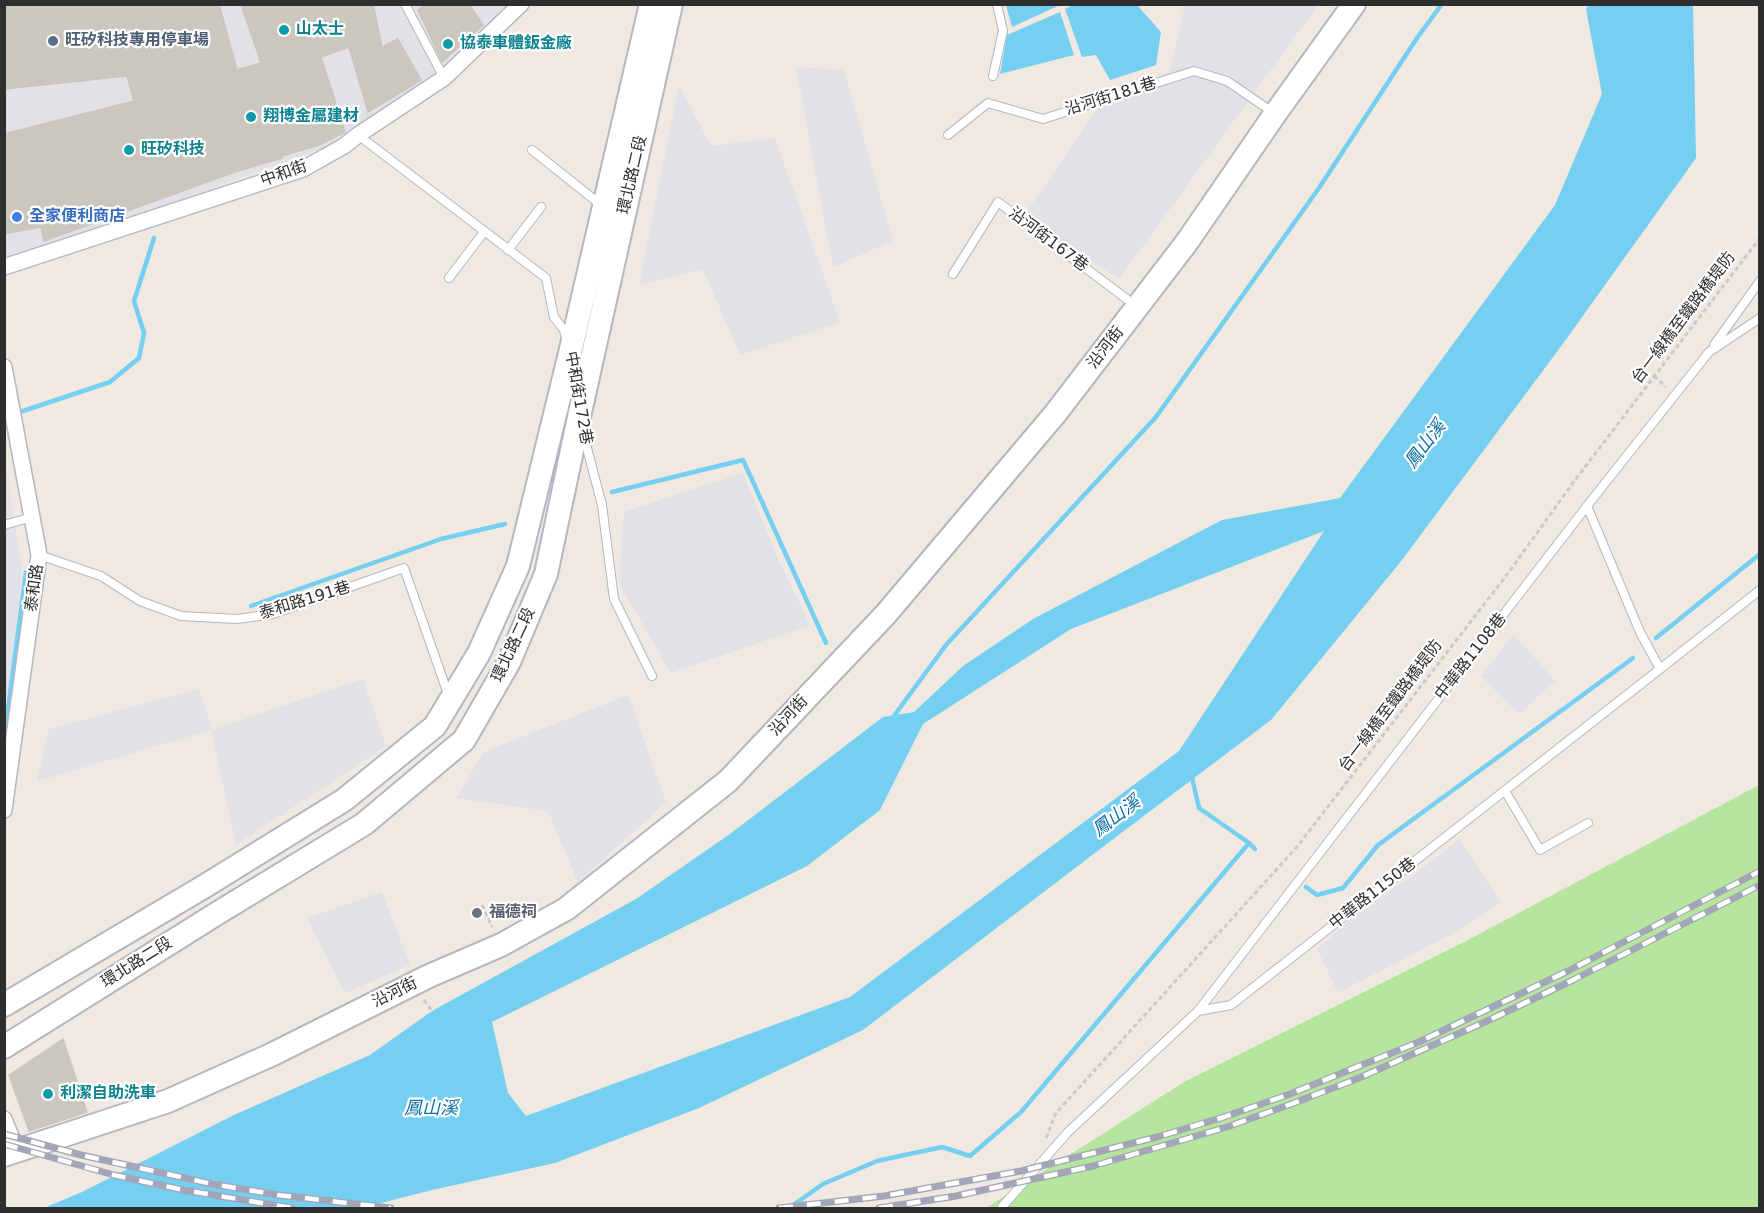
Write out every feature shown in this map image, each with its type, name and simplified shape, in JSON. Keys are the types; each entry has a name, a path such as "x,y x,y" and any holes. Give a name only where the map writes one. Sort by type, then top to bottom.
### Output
{"street":[{"name":"中和街","path":"4,267 303,169 344,146 444,78 521,4"},
{"name":"環北路二段","path":"4,1005 205,886 344,800 435,726 479,653 518,566 572,363 604,208 651,4"},
{"name":"環北路二段","path":"4,1047 364,824 464,740 509,662 546,574 577,406 672,4"},
{"name":"沿河街","path":"11,1153 168,1101 273,1054 429,976 501,945 566,909 728,781 885,614 1055,414 1187,242 1354,4"},
{"name":"泰和路","path":"4,367 39,555 5,802"},
{"path":"4,1119 11,1153"}],"lane":[{"path":"405,4 444,78"},
{"path":"993,76 1003,31 997,4"},
{"name":"沿河街181巷","path":"948,135 988,103 1043,119 1194,71 1227,81 1275,114"},
{"name":"中和街172巷","path":"358,135 546,278 554,317 564,330 572,363"},
{"path":"532,150 604,208"},
{"name":"沿河街167巷","path":"953,274 998,202 1137,307"},
{"path":"508,250 541,207"},
{"path":"449,278 484,232"},
{"path":"1709,352 1760,281"},
{"name":"中華路1108巷","path":"1198,1011 1674,395 1709,352 1760,318"},
{"name":"中和街172巷","path":"577,406 602,505 614,599 652,676"},
{"path":"1587,506 1640,632 1660,669"},
{"path":"4,525 32,517"},
{"name":"泰和路191巷","path":"39,555 101,576 140,601 181,616 237,619 273,614 404,568 450,701"},
{"name":"中華路1150巷","path":"1198,1011 1231,1005 1760,590"},
{"path":"1505,791 1540,850 1588,823"},
{"path":"1002,1207 1068,1132 1198,1011"}],"path":[{"name":"台一線橋至鐵路橋堤防","path":"1043,1144 1056,1113 1296,848 1509,572 1575,480 1760,238"},
{"path":"1654,376 1674,395"},
{"path":"482,905 501,945"}],"shaded area":[{"path":"4,5 512,5 429,80 335,144 5,263"},
{"path":"1185,5 1318,5 1119,279 1023,217 1104,99 1170,71"},
{"path":"796,67 844,70 893,241 833,267"},
{"path":"679,85 711,146 775,138 840,322 740,355 703,269 639,285"},
{"path":"5,460 22,568 17,630 5,716"},
{"path":"743,473 777,557 810,625 671,673 619,583 624,512"},
{"path":"1514,634 1555,681 1519,714 1481,676"},
{"path":"363,679 386,746 236,845 211,730 37,781 49,729 199,689 212,730"},
{"path":"628,695 666,802 578,882 548,811 456,798 484,752"},
{"path":"1459,839 1501,903 1450,935 1338,993 1317,949 1362,909 1414,875"},
{"path":"382,892 410,965 345,993 307,918"}],"green space":[{"path":"1759,785 1759,1208 986,1208 1184,1082 1466,941"}],"water":[{"path":"1006,4 1060,5 1012,27"},
{"path":"1075,4 1137,5 1161,32 1156,65 1110,80 1096,55 1082,57 1065,9"},
{"name":"鳳山溪","path":"1589,4 1693,5 1696,158 1562,345 1402,560 1271,720 863,1030 699,1108 555,1163 361,1208 44,1208 82,1192 234,1115 370,1055 432,1011 636,899 730,834 883,717 914,712 963,666 1033,619 1222,520 1340,498 1555,205 1602,94 1586,9","holes":["1324,531 1179,751 850,997 526,1116 508,1093 492,1022 807,866 880,810 923,724 1071,629"]},
{"path":"1060,12 1074,55 1000,74 1007,35"}],"building":[{"path":"4,4 219,4 237,70 261,63 241,4 373,4 382,47 398,39 421,80 368,112 349,47 321,57 345,132 319,145 235,172 44,241 41,227 4,234 4,134 134,101 127,76 4,89"},
{"name":"協泰車體鈑金廠","path":"426,4 469,4 483,25 442,62 418,10"},
{"name":"利潔自助洗車","path":"63,1039 87,1112 29,1131 9,1075"}],"waterway":[{"path":"891,720 946,645 1156,417 1319,188 1417,38 1442,4"},
{"path":"23,411 110,382 139,358 144,333 134,301 154,238"},
{"path":"612,492 743,460 826,643"},
{"path":"251,606 441,539 505,524"},
{"path":"1656,638 1760,554"},
{"path":"4,740 26,572"},
{"path":"1306,887 1317,895 1343,888 1378,845 1633,658"},
{"path":"1191,773 1199,808 1249,843"},
{"path":"789,1208 823,1184 877,1161 942,1147 970,1156 1021,1112 1249,843 1255,849"}],"railway":[{"path":"779,1208 884,1196 1021,1171 1157,1137 1224,1117 1290,1094 1419,1042 1568,971 1760,871"},
{"path":"879,1208 956,1196 1093,1166 1227,1127 1294,1103 1359,1078 1487,1021 1760,885"},
{"path":"4,1134 81,1155 212,1184 278,1195 391,1208"},
{"path":"4,1144 114,1175 183,1190 292,1208"}],"place":[{"name":"山太士","path":"284,30"},
{"name":"旺矽科技專用停車場","path":"53,41"},
{"name":"協泰車體鈑金廠","path":"448,44"},
{"name":"翔博金屬建材","path":"251,117"},
{"name":"旺矽科技","path":"129,150"},
{"name":"全家便利商店","path":"17,217"},
{"name":"福德祠","path":"477,913"},
{"name":"利潔自助洗車","path":"48,1094"}]}
